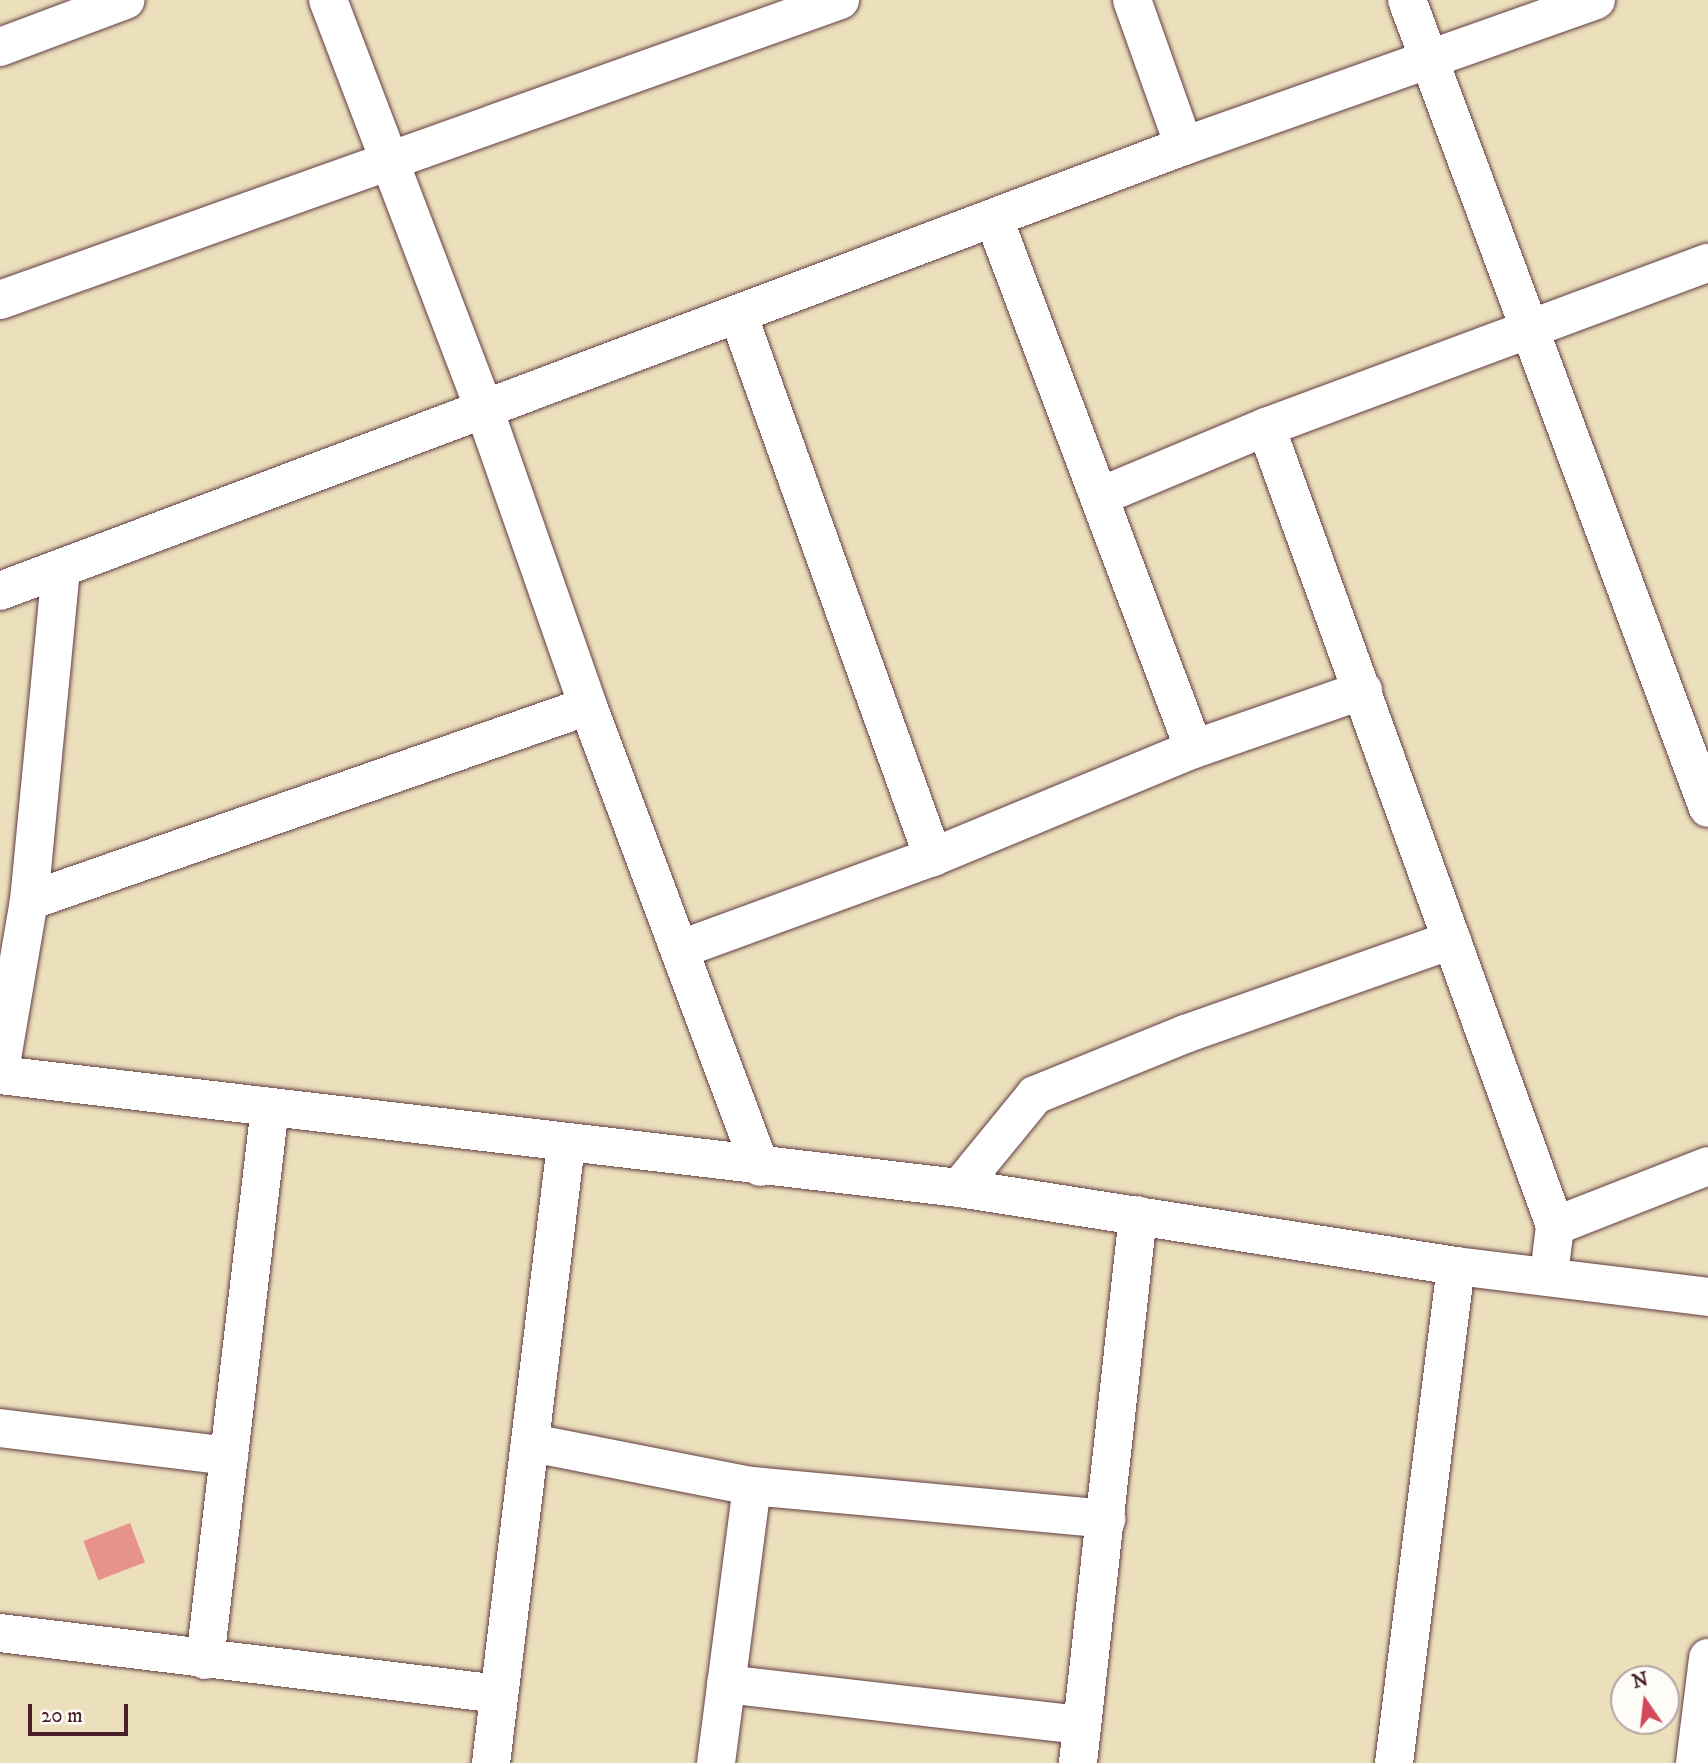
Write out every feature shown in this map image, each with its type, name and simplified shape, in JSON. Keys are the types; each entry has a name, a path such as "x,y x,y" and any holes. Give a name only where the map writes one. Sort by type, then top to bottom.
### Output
{"street":[{"path":"0,47 125,0"},
{"path":"328,0 483,406 589,706 760,1167"},
{"path":"0,300 391,164 840,0"},
{"path":"1132,0 1184,146"},
{"path":"1407,0 1708,808"},
{"path":"0,591 483,406 739,317 1184,146 1596,0"},
{"path":"994,219 1101,496 1194,749"},
{"path":"1101,496 1266,426 1708,263"},
{"path":"739,317 933,857"},
{"path":"1266,426 1555,1226 1549,1275"},
{"path":"61,569 29,901 0,1073 566,1144 960,1188 1456,1266 1549,1275 1708,1297"},
{"path":"681,949 933,857 1194,749 1363,690"},
{"path":"29,901 589,706"},
{"path":"960,1188 1035,1095 1185,1034 1452,940"},
{"path":"205,1660 270,1107"},
{"path":"491,1763 532,1443 566,1144"},
{"path":"1555,1226 1708,1166"},
{"path":"1077,1763 1138,1215"},
{"path":"1394,1763 1456,1266"},
{"path":"0,1428 229,1456"},
{"path":"532,1443 752,1486 1106,1519"},
{"path":"716,1763 752,1486"},
{"path":"0,1633 499,1694"},
{"path":"1695,1763 1708,1658"},
{"path":"726,1684 1082,1725"}],"building":[{"path":"130,1523 145,1562 98,1580 83,1541"}]}
